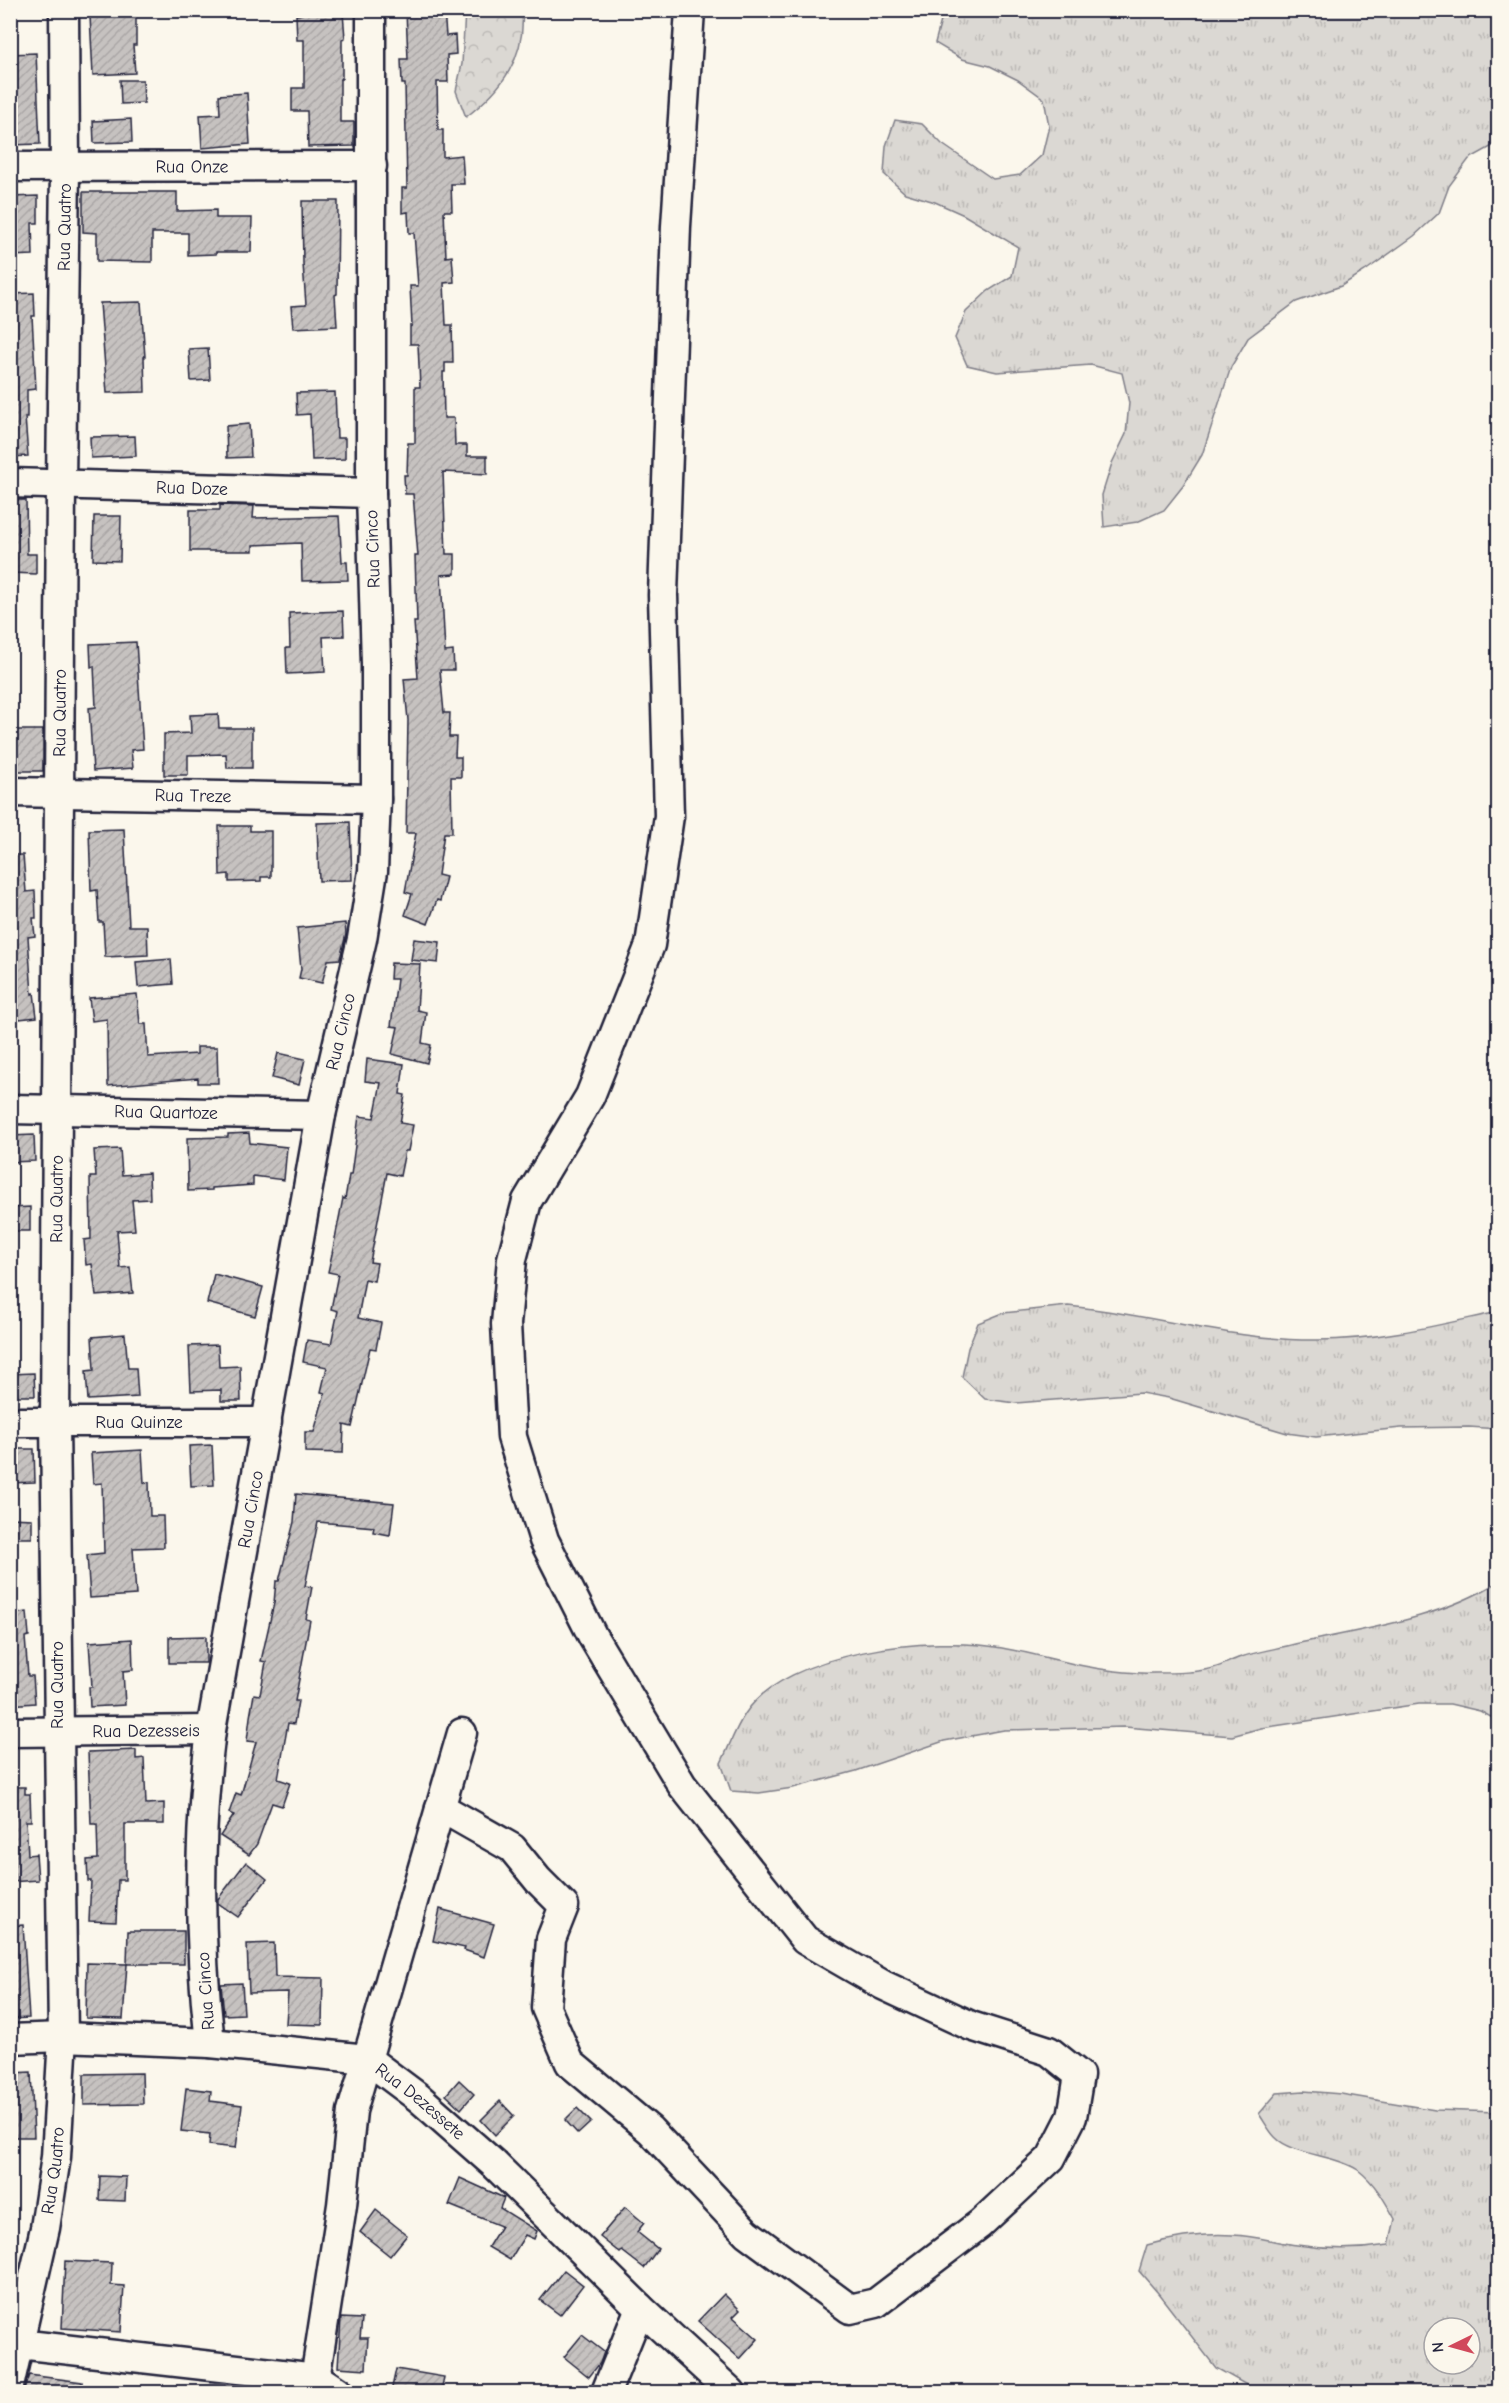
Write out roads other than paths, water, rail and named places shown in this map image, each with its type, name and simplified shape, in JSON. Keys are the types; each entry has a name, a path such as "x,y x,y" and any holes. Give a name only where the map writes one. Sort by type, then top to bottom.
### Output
{"street":[{"name":"Rua Quatro","path":"11,2379 45,2228 56,2157 63,2037 55,1422 60,484 65,168 64,10"},
{"name":"Rua Cinco","path":"210,2043 204,1990 201,1865 204,1793 212,1730 321,1115 368,909 373,871 376,799 376,663 371,494 371,10"},
{"path":"440,1807 512,1848 538,1880 564,1906 551,1939 546,2008 570,2063 650,2130 747,2233 850,2309 876,2302 971,2232 1051,2158 1072,2117 1079,2075 1049,2051 970,2026 883,1985 806,1940 682,1785 593,1637 544,1540 512,1437 506,1324 512,1259 526,1201 590,1096 650,945 669,816 663,595 676,226 690,10"},
{"name":"Rua Onze","path":"10,167 372,166"},
{"name":"Rua Doze","path":"10,483 371,494"},
{"name":"Rua Treze","path":"10,792 376,799"},
{"name":"Rua Quartoze","path":"10,1109 321,1115"},
{"name":"Rua Quinze","path":"10,1422 267,1422"},
{"name":"Rua Dezesseis","path":"10,1732 212,1730"},
{"path":"19,2344 323,2388 352,2111 462,1733"},
{"name":"Rua Dezessete","path":"10,2038 63,2037 210,2043 367,2060 419,2098 494,2164 640,2308 731,2392"},
{"path":"606,2392 640,2308"}]}
